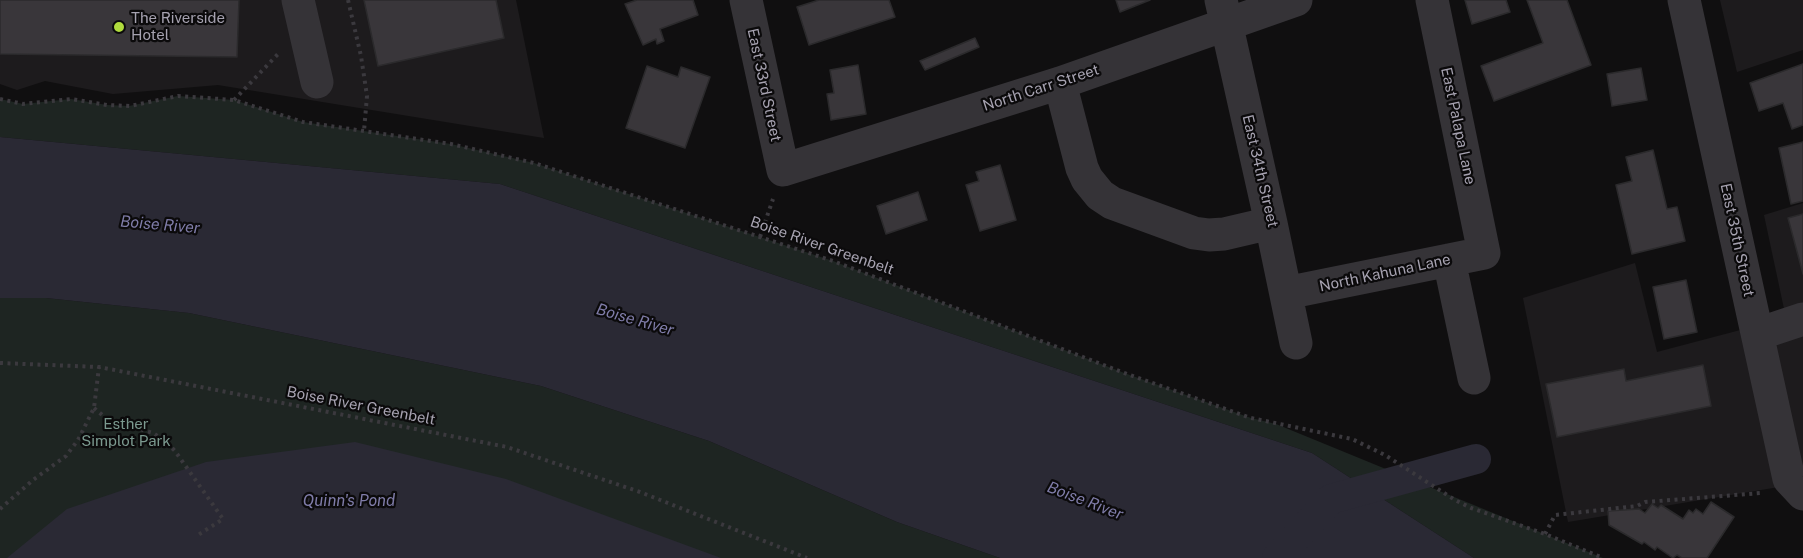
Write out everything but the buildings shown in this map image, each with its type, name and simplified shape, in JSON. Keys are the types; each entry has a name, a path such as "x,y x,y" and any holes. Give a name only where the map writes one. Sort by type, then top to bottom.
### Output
{"street":[{"name":"East 33rd Street","path":"746,0 783,170"},
{"name":"North Carr Street","path":"783,170 1060,83 1224,12 1296,0"},
{"name":"East Palapa Lane","path":"1432,0 1484,253"},
{"name":"East 35th Street","path":"1684,0 1758,334 1796,487"},
{"name":"East 34th Street","path":"1224,12 1296,344"},
{"path":"301,14 317,82"},
{"path":"1060,83 1087,179 1093,188 1112,202 1194,233 1209,235 1224,234 1271,223"},
{"name":"North Kahuna Lane","path":"1286,293 1484,253"},
{"path":"1449,260 1474,378"},
{"path":"1758,334 1803,319"}],"path":[{"path":"348,0 361,56 366,96 364,131"},
{"path":"234,100 301,14"},
{"name":"Boise River Greenbelt","path":"0,99 22,104 71,99 129,106 178,96 234,100 303,122 451,144 534,163 833,261 1127,374 1251,418 1352,440 1385,455 1455,501 1603,558"},
{"path":"760,237 783,170"},
{"name":"Boise River Greenbelt","path":"0,363 99,367 507,447 640,492 807,558"},
{"path":"0,509 33,480 66,456 78,440 94,408 99,367"},
{"path":"94,408 108,420 153,434 176,451 223,519 198,535"},
{"path":"1545,534 1555,515 1637,506 1645,502 1772,492 1796,487"}],"shaded area":[{"path":"0,0 516,0 544,138 218,85 113,94 45,81 17,90 0,84"},
{"path":"1720,0 1803,0 1803,50 1737,72"},
{"path":"1803,203 1803,483 1568,522 1523,298 1635,263 1657,352 1786,318 1764,215"}],"green space":[{"path":"178,96 234,100 303,122 451,144 534,163 833,261 1127,374 1251,418 1276,424 1603,558 1474,558 1312,453 500,184 0,137 0,99 23,104 71,99 129,106"},
{"name":"Esther Simplot Park","path":"0,298 46,298 189,313 541,386 709,441 897,522 1000,558 0,558"}],"water":[{"name":"Boise River","path":"0,137 500,184 1312,453 1474,558 1000,558 897,522 709,441 541,386 189,313 46,298 0,298"},
{"name":"Quinn's Pond","path":"355,442 506,479 721,558 7,558 67,509 206,462"}],"waterway":[{"path":"1277,558 1331,499 1476,459"}],"place":[{"name":"The Riverside Hotel","path":"119,27"}]}
